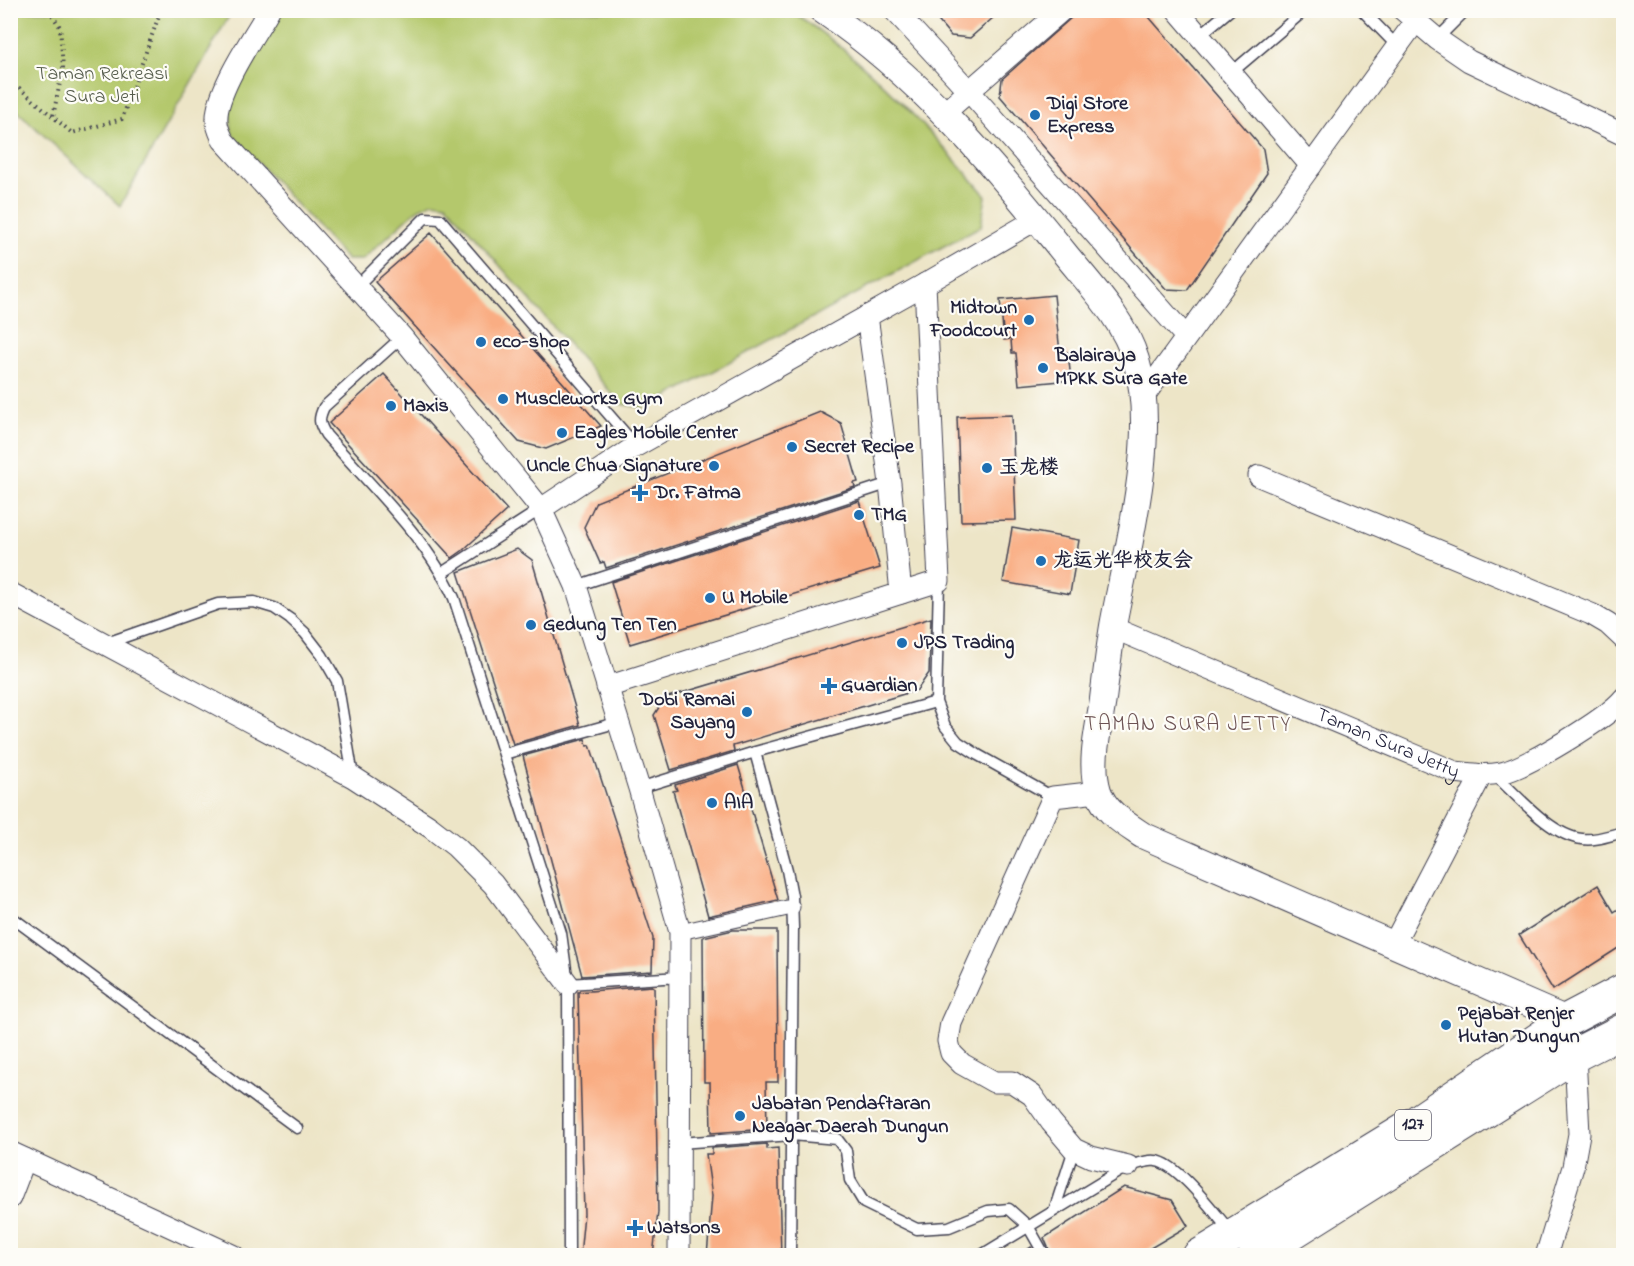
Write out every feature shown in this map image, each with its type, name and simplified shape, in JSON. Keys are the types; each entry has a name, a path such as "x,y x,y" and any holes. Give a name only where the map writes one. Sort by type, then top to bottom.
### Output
{"main road":[{"name":"127","path":"1244,1245 1405,1130 1567,1020 1623,990"},
{"name":"127","path":"1199,1256 1244,1245 1575,1055 1623,1030"}],"street":[{"path":"269,10 224,89 218,107 217,122 223,140 402,337 541,509 576,586 639,788 680,932 679,1256"},
{"path":"822,10 871,46 919,87 944,113 1037,219 1107,307 1130,341 1144,396 1144,437 1094,764 1098,792 1114,817 1142,835 1567,1020"},
{"path":"894,10 969,91 1186,337"},
{"path":"944,113 1062,10"},
{"path":"1177,10 1311,166"},
{"path":"1144,396 1397,46 1409,16 1469,61 1620,128"},
{"path":"541,509 636,447 1037,219"},
{"path":"607,687 939,581 926,284"},
{"path":"867,315 890,483 902,593"},
{"path":"1259,476 1591,614 1608,624 1623,639"},
{"path":"10,592 353,777 430,827 473,862 493,884 568,984"},
{"name":"Taman Sura Jetty","path":"1113,628 1455,771 1488,775"},
{"path":"1393,945 1488,775 1504,772 1526,763 1603,717 1623,698"},
{"path":"1098,792 1053,797 951,1023 948,1041 951,1053 969,1069 994,1082 1012,1082 1032,1095 1074,1149 1091,1157 1128,1166"},
{"path":"680,932 792,907"},
{"path":"1546,1256 1573,1167 1578,1134 1575,1055"},
{"path":"10,1198 18,1156 234,1256"}],"lane":[{"path":"1199,36 1230,10"},
{"path":"1231,73 1305,10"},
{"path":"1362,10 1397,46"},
{"path":"1437,39 1466,10"},
{"path":"356,287 425,218 440,219 636,447"},
{"path":"402,337 324,407 319,416 319,424 326,435 419,540 442,573 454,598 561,933 568,984 569,1256"},
{"path":"576,586 890,483"},
{"path":"442,573 541,509"},
{"path":"939,581 936,702 945,726 958,742 1053,797"},
{"path":"107,643 218,604 254,602 274,608 305,633 322,655 337,681 353,777"},
{"path":"639,788 755,752 936,702"},
{"path":"504,754 619,722"},
{"path":"755,752 787,870 792,907 790,1256"},
{"path":"1488,775 1567,835 1581,839 1596,839 1623,832"},
{"path":"10,916 297,1128"},
{"path":"568,984 680,977"},
{"path":"679,1143 792,1135 837,1139 846,1151 850,1180 864,1203 917,1229 949,1227 988,1210 1009,1209 1028,1226 1045,1256"},
{"path":"1054,1211 1074,1149"},
{"path":"980,1256 1128,1166 1156,1160 1183,1176 1244,1245"}],"path":[{"path":"49,10 60,27 63,68 53,116"},
{"path":"10,80 72,133 122,119 161,10"}],"green space":[{"name":"Taman Rekreasi Sura Jeti","path":"10,11 232,11 120,206 11,105"},
{"path":"279,11 791,11 871,73 964,170 986,196 981,226 646,408 621,404 446,204 433,202 418,209 362,260 347,260 232,134 230,114 232,90"}],"building":[{"path":"929,10 1002,10 970,38 951,36"},
{"path":"1080,10 1143,10 1263,149 1267,173 1187,290 1166,289 1000,96 1002,79"},
{"path":"431,233 601,426 546,449 519,442 375,282"},
{"name":"Midtown Foodcourt","path":"1054,295 1060,353 1068,352 1071,380 1019,385 1016,353 1012,353 1011,339 1004,340 1000,300"},
{"path":"384,374 507,510 452,558 329,423"},
{"path":"820,412 841,423 858,482 854,483 855,487 606,568 604,562 600,563 584,527 596,502"},
{"name":"玉龙楼","path":"1012,415 1016,520 961,521 957,417"},
{"path":"859,501 880,568 630,644 611,582"},
{"name":"龙运光华校友会","path":"1012,528 1079,540 1070,594 1003,582"},
{"path":"517,549 532,560 580,725 513,744 458,572"},
{"path":"931,618 929,673 917,690 733,746 734,751 671,770 654,715 665,698"},
{"path":"585,739 587,746 590,745 653,938 652,971 582,976 523,756"},
{"path":"738,765 778,900 708,916 673,791 677,790 675,785"},
{"path":"1598,885 1614,912 1623,906 1623,945 1553,990 1519,935"},
{"path":"733,930 777,930 778,1082 766,1082 767,1129 711,1133 710,1082 704,1082 703,937"},
{"path":"654,987 658,1212 653,1256 580,1256 584,1214 578,992"},
{"path":"767,1144 767,1149 778,1148 781,1256 707,1256 712,1196 706,1154 712,1154 712,1148"},
{"path":"1124,1187 1172,1200 1188,1226 1137,1256 1052,1256 1044,1238"},
{"path":"1031,1247 1036,1256 1018,1256"}],"place":[{"name":"Digi Store Express","path":"1035,115"},
{"name":"Midtown Foodcourt","path":"1029,320"},
{"name":"eco-shop","path":"481,342"},
{"name":"Balairaya MPKK Sura Gate","path":"1043,368"},
{"name":"Muscleworks Gym","path":"503,399"},
{"name":"Maxis","path":"391,406"},
{"name":"Eagles Mobile Center","path":"562,433"},
{"name":"Secret Recipe","path":"792,447"},
{"name":"Uncle Chua Signature","path":"714,466"},
{"name":"玉龙楼","path":"987,468"},
{"name":"Dr. Fatma","path":"640,493"},
{"name":"TMG","path":"859,515"},
{"name":"龙运光华校友会","path":"1041,561"},
{"name":"U Mobile","path":"710,598"},
{"name":"Gedung Ten Ten","path":"531,625"},
{"name":"JPS Trading","path":"902,643"},
{"name":"Guardian","path":"829,686"},
{"name":"Dobi Ramai Sayang","path":"747,712"},
{"name":"AIA","path":"712,803"},
{"name":"Pejabat Renjer Hutan Dungun","path":"1446,1025"},
{"name":"Jabatan Pendaftaran Neagar Daerah Dungun","path":"740,1116"},
{"name":"Watsons","path":"635,1228"}],"district":[{"name":"TAMAN SURA JETTY","path":"1188,725"}]}
